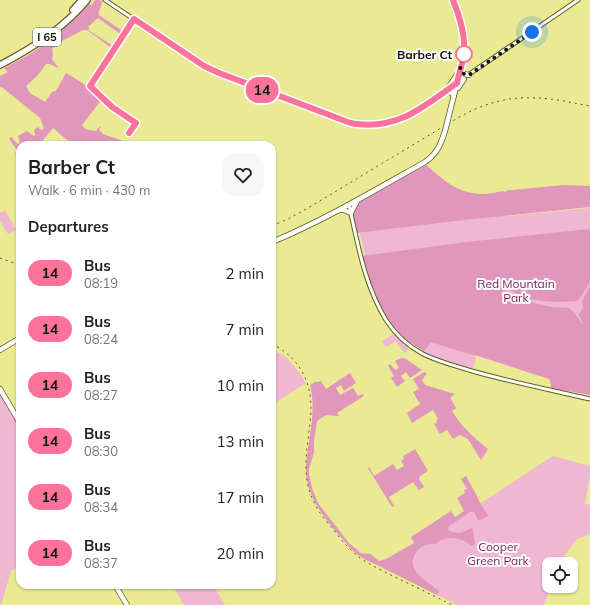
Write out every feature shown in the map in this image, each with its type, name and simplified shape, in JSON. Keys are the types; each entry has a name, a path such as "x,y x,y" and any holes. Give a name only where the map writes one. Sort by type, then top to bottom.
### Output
{"highway":[{"name":"I 65","path":"0,61 49,31 68,15 82,0"},
{"name":"I 65","path":"0,65 56,30 87,0"}],"main road":[{"path":"276,240 328,217 432,157 438,150 445,131 464,55 462,24 452,0"},
{"path":"454,95 446,91 460,69"},
{"path":"460,69 464,74 469,75"},
{"path":"454,95 464,79"},
{"path":"340,210 351,213 358,200"},
{"path":"0,350 16,340"},
{"path":"0,389 16,416"},
{"path":"117,589 127,605"}],"street":[{"path":"105,0 215,71 340,119 356,124 376,125 390,123 410,115 578,0"},
{"path":"349,205 356,239 371,289 386,320 411,346 433,359 511,381 590,399"}],"green space":[{"path":"95,0 100,0 102,2 99,15 124,32 116,44 113,42 115,42 119,33 98,18 88,27 88,30 113,46 114,45 115,46 113,49 87,30 83,30 62,41 52,49 52,59 58,68 50,64 46,64 38,75 26,86 30,93 45,102 52,92 56,91 66,73 89,87 102,99 82,125 85,129 96,131 101,126 99,130 103,134 123,141 70,141 53,128 42,141 19,141 18,136 27,131 34,136 34,130 38,127 41,130 44,128 40,118 0,87 0,76 8,72 4,68 32,53 53,37 88,4 91,6"},
{"path":"11,137 16,142 16,150 9,138"},
{"path":"425,164 451,185 473,193 487,194 503,191 505,192 508,190 564,185 590,186 590,207 356,233 353,215 354,207 359,202"},
{"name":"Red Mountain Park","path":"590,208 590,391 475,355 474,357 476,358 473,369 439,359 424,352 425,351 396,330 373,286 355,214 509,216"},
{"path":"5,210 16,230 8,234 0,221 0,213"},
{"name":"Red Mountain Park","path":"590,229 590,282 577,301 541,301 524,297 508,289 500,293 503,298 515,297 541,305 569,308 582,324 583,323 579,314 583,308 582,301 590,286 590,395 551,388 549,379 431,342 424,351 420,349 400,334 388,319 370,283 362,256 466,242"},
{"path":"394,334 408,347 408,350 404,353 396,341 386,347 382,341"},
{"path":"276,351 287,358 306,383 276,402"},
{"path":"401,358 406,359 422,370 410,378 406,372 401,376 405,381 397,387 391,378 394,376 388,366 390,364 395,370 399,368 395,361"},
{"path":"424,372 427,373 422,380 425,385 455,394 450,398 456,408 452,411 468,432 488,449 481,460 468,439 460,435 453,439 447,430 440,434 434,424 438,419 433,410 412,423 407,413 420,404 413,392 419,389 413,379"},
{"path":"350,373 356,383 344,391 341,385 336,388 340,395 353,388 358,396 362,394 364,396 337,413 339,416 326,415 317,421 314,452 309,469 312,488 318,503 349,543 361,553 370,554 379,561 386,559 414,543 411,537 451,511 455,517 464,511 457,498 465,493 464,490 467,489 461,479 466,476 488,516 478,520 474,512 470,512 449,526 448,529 449,531 459,533 472,528 475,543 473,546 463,540 454,538 445,539 435,544 428,544 422,547 418,550 414,557 414,568 422,578 439,591 437,595 358,555 325,518 311,494 306,476 313,405 310,385 321,381 326,389"},
{"path":"0,393 16,420 16,568 11,571 0,605"},
{"path":"415,449 428,471 420,476 419,479 424,487 419,490 413,482 389,497 394,506 392,507 368,468 369,467 374,476 393,464 397,470 404,466 401,461 404,459 403,456"},
{"name":"Cooper Green Park","path":"553,456 590,466 585,504 590,505 590,534 577,539 563,557 542,557 542,593 548,593 544,605 457,605 383,567"},
{"path":"174,589 215,589 225,605 184,605"}],"railway":[{"path":"276,224 308,208 456,119 494,102 514,98 542,98 590,106"},
{"path":"0,258 16,264"},
{"path":"276,346 292,358 301,370 308,386 311,402 306,468 308,485 320,513 342,541 360,558 369,564 452,605"}],"bus line":[{"name":"14","path":"129,133 136,123 112,107 90,86 134,19 204,66 219,73 340,119 356,124 376,125 392,122 410,115 457,83 464,55 463,34 462,24 453,0"}],"place":[{"name":"Barber Ct","path":"464,54"}],"route":[{"path":"464,54 460,69 464,74 469,75 532,32"}]}
